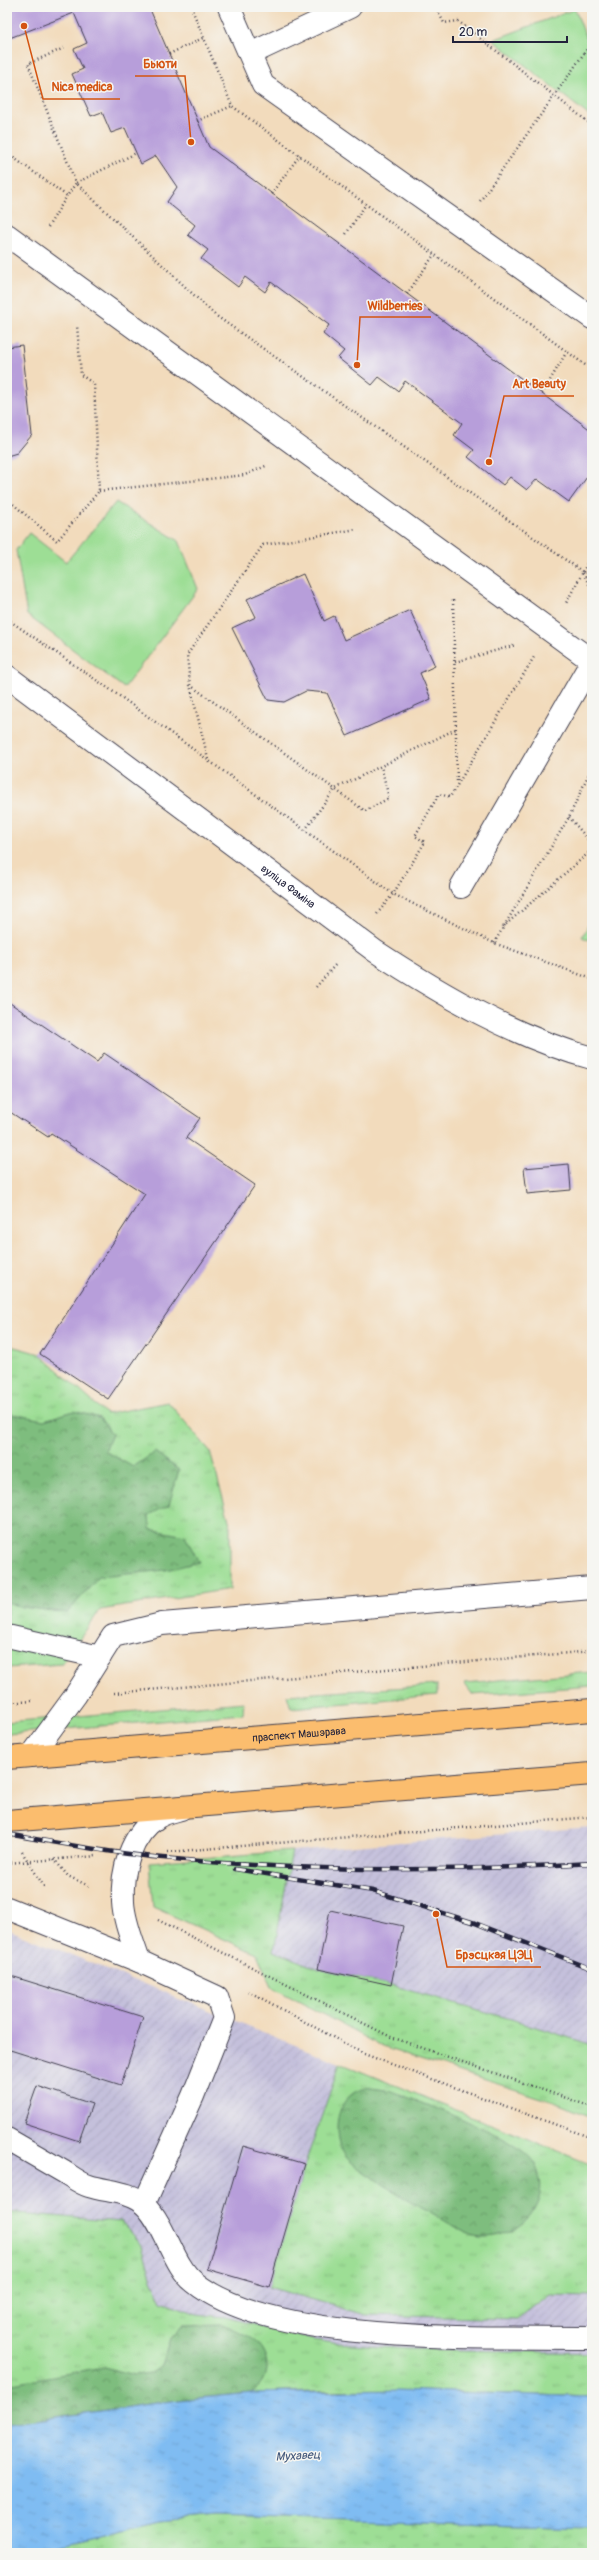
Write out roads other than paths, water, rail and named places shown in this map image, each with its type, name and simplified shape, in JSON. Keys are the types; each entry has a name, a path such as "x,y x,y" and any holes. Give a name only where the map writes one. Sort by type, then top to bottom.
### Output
{"main road":[{"name":"праспект Машэрава","path":"7,1758 592,1710"},
{"path":"7,1821 592,1774"}],"street":[{"path":"229,7 263,85 592,318"},
{"path":"250,54 350,7"},
{"path":"7,235 545,638 592,661 461,887"},
{"name":"вуліца Фаміна","path":"7,676 358,939 408,972 470,1008 566,1052 592,1058"},
{"path":"31,1756 75,1696 113,1636 162,1624 592,1588"},
{"path":"7,1636 100,1657"},
{"path":"139,1961 128,1928 123,1902 125,1870 130,1854 143,1830 158,1816 185,1807"},
{"path":"7,1908 139,1961 217,1997 224,2018 194,2096 144,2204"},
{"path":"7,2139 88,2186 127,2194 144,2204 163,2227 178,2260 193,2282 227,2302 264,2315 300,2324 391,2334 592,2338"}],"water":[{"name":"Мухавец","path":"397,2390 592,2397 592,2528 215,2517 160,2522 28,2553 7,2553 7,2424 178,2400 251,2393"}],"railway":[{"path":"7,1834 85,1848 143,1856 216,1863 270,1866 431,1869 592,1863"},
{"path":"235,1869 373,1891 475,1923 592,1969"}],"place":[{"name":"Nica medica","path":"24,26"},
{"name":"Бьюти","path":"191,142"},
{"name":"Wildberries","path":"357,365"},
{"name":"Art Beauty","path":"489,462"},
{"name":"Брэсцкая ЦЭЦ","path":"436,1914"}]}
